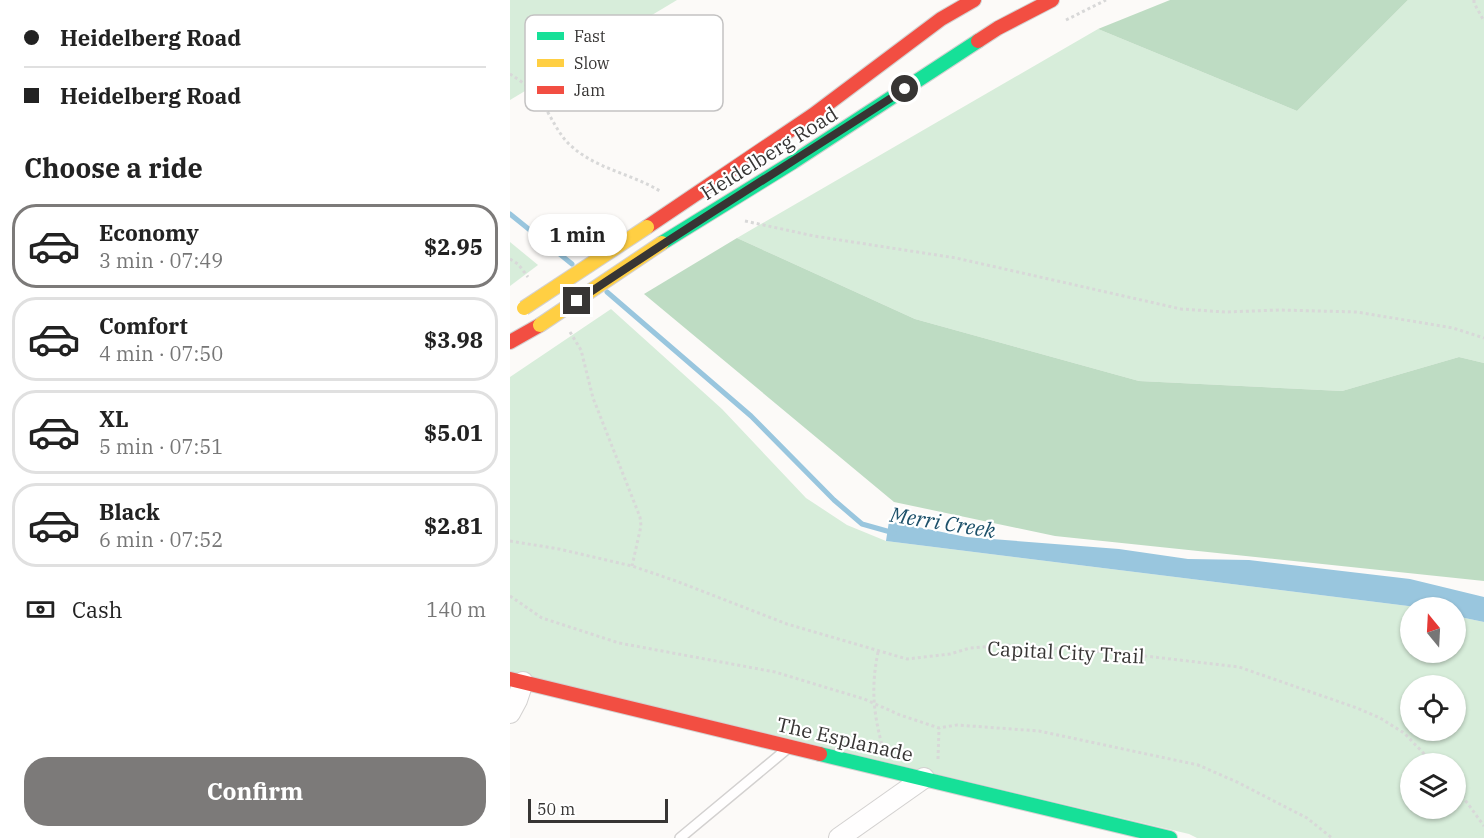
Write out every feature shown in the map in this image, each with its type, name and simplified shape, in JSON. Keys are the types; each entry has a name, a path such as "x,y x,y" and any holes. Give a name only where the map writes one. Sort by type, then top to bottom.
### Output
{"main road":[{"name":"Heidelberg Road","path":"510,315 525,308 813,116 941,19 974,0"},
{"name":"Heidelberg Road","path":"510,342 540,325 662,243 793,162 998,28 1052,0"},
{"name":"The Esplanade","path":"516,681 1170,838"}],"street":[{"path":"510,713 517,700 516,681"},
{"path":"839,838 924,778"}],"lane":[{"path":"680,838 790,746"}],"path":[{"path":"1474,0 1473,3 1484,21"},
{"path":"510,74 525,87"},
{"path":"547,111 569,144 586,158 664,193"},
{"path":"734,218 814,236 956,258 1181,309 1225,312 1280,310 1357,312 1453,328 1484,338"},
{"path":"510,260 518,264 529,278"},
{"path":"566,326 580,350 593,398 640,517 641,526 632,566"},
{"name":"Capital City Trail","path":"510,541 559,549 632,566 787,624 907,659 950,654 970,648 1010,645 1128,654 1239,667 1380,718 1404,733 1423,753"},
{"path":"510,596 542,618 620,643 775,672 873,702 900,715 939,728 957,725 1039,731 1198,765 1307,818 1332,838"},
{"path":"879,652 873,679 873,702 888,770"},
{"path":"938,763 939,728"},
{"path":"1466,801 1484,826"}],"green space":[{"path":"510,0 677,0 652,15 525,15 525,91 510,100"},
{"path":"1170,0 1408,0 1297,111 1098,29"},
{"path":"1408,0 1484,0 1484,363 1459,357 1342,391 1139,381 915,319 737,238 1098,29 1297,111"},
{"path":"737,238 915,319 1139,381 1342,391 1459,357 1484,363 1484,581 1055,536 894,502 644,294"},
{"path":"510,242 538,265 510,286"},
{"path":"611,309 722,409 806,498 847,525 886,541 1400,605 1400,663 1466,663 1466,618 1484,622 1484,838 1197,838 1189,834 510,672 510,377"}],"water":[{"path":"889,521 966,537 1119,549 1188,559 1249,560 1410,579 1484,597 1484,622 1466,618 1466,597 1400,597 1400,605 886,541"}],"waterway":[{"name":"Merri Creek","path":"510,214 572,264"},
{"name":"Merri Creek","path":"607,292 751,416 834,500 862,524 894,533"}],"traffic: fast":[{"path":"662,243 793,162 978,41"},
{"path":"820,754 1170,838"}],"traffic: jam":[{"path":"647,227 813,115 941,19 974,0"},
{"path":"978,41 1052,0"},
{"path":"510,342 540,325"},
{"path":"510,679 820,754"}],"traffic: slow":[{"path":"524,308 647,227"},
{"path":"540,325 662,243"}],"route":[{"path":"577,301 662,243 905,89"}]}
